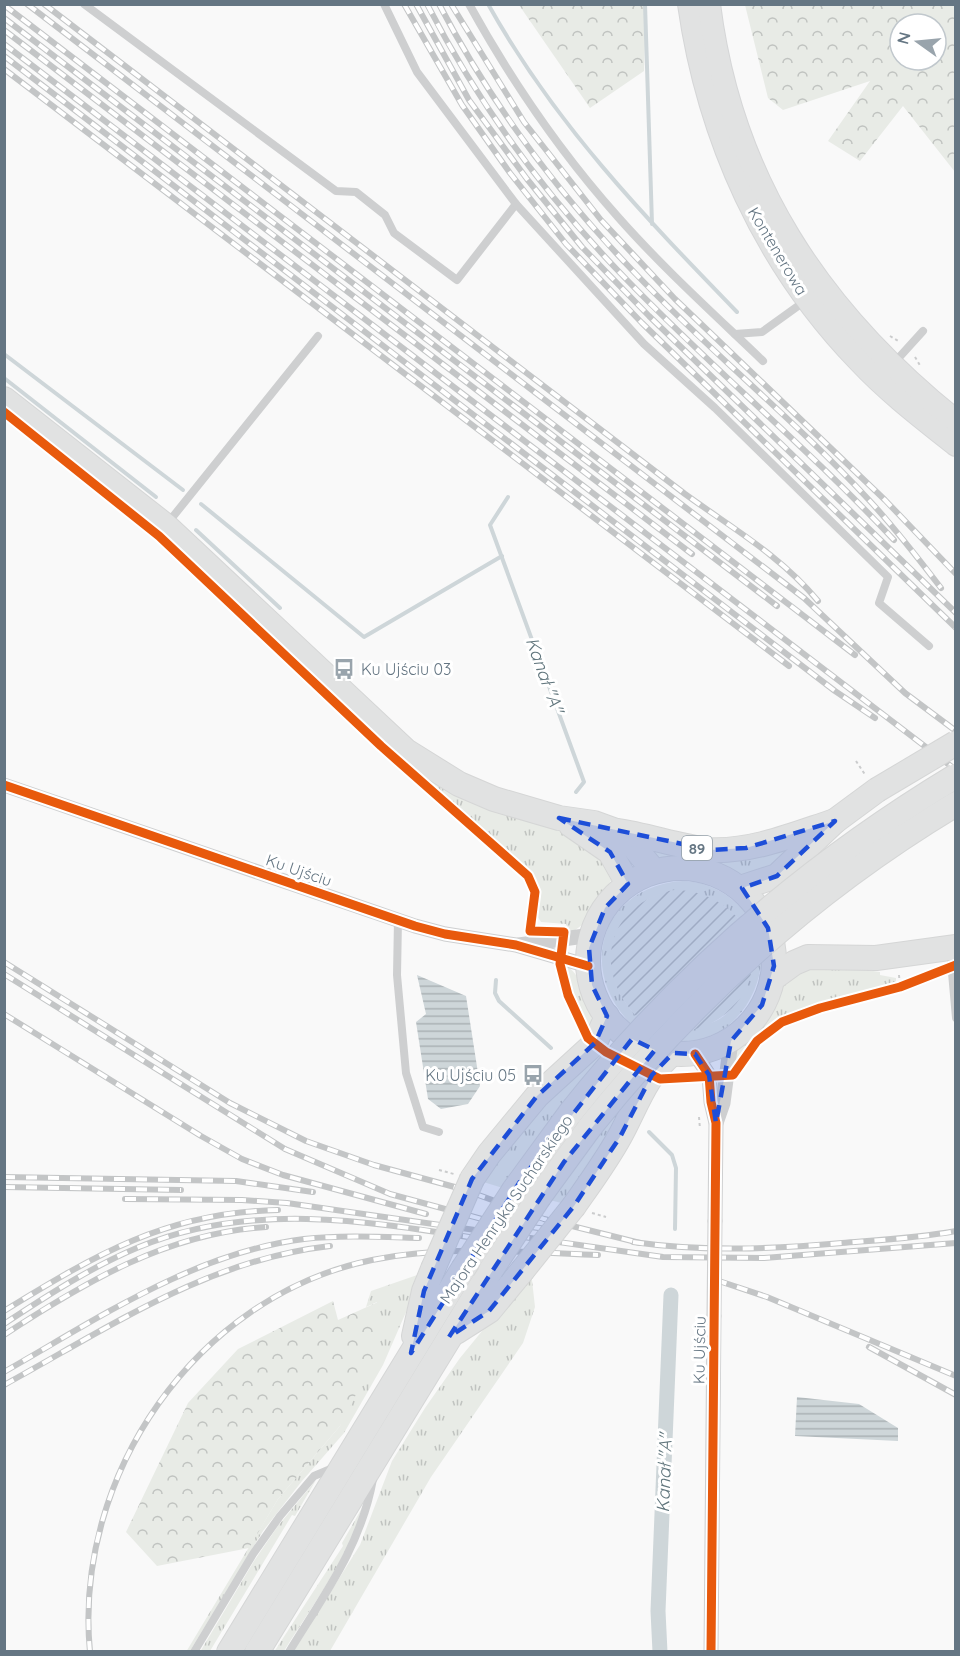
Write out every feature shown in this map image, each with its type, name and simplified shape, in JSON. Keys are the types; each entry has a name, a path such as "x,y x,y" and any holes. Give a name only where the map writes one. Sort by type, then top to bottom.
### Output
{"highway":[{"name":"89","path":"4,399 166,526 405,751 459,784 495,799 559,818 594,823 616,831 645,834 678,845 711,850 746,848 836,821 873,786 956,743"},
{"name":"Majora Henryka Sucharskiego","path":"229,1652 463,1269 514,1191 571,1112 604,1071 667,1001 756,917 843,848 956,776"},
{"name":"Majora Henryka Sucharskiego","path":"258,1652 491,1270 539,1197 590,1127 681,1022 759,948 840,881 956,804"},
{"name":"89","path":"559,818 591,836 610,852 628,884"},
{"path":"740,888 777,876 836,821"},
{"path":"616,831 634,847 654,871"},
{"path":"450,1337 489,1311 522,1270 579,1209 661,1062 731,1041 755,1017 768,993 772,979 774,953 768,928 763,916 740,888 708,872 689,869 654,871 628,884 604,908 592,934 588,966 595,996 607,1016 627,1036 640,1044 684,1054"},
{"path":"772,979 794,963 808,957 876,958 953,948"},
{"path":"411,1353 424,1291 468,1178 537,1096 595,1043 607,1016"}],"main road":[{"name":"Kontenerowa","path":"689,4 704,81 729,159 765,234 807,300 836,336 884,373 956,421"},
{"name":"Kontenerowa","path":"709,4 730,102 762,188 789,238 884,373 956,445"}],"street":[{"name":"Ku Ujściu","path":"4,785 398,920 445,934 516,945 588,966"},
{"name":"Ku Ujściu","path":"516,945 592,934"},
{"name":"Ku Ujściu","path":"716,1123 723,1103 731,1041"},
{"name":"Ku Ujściu","path":"684,1054 709,1075 711,1102 716,1123 711,1652"}],"lane":[{"path":"84,4 336,191 356,192 385,215 394,233 458,279 516,204"},
{"path":"384,4 417,72 516,204 644,344 715,408 888,577 879,603 929,646"},
{"path":"469,4 541,121 604,200 675,276 763,361"},
{"path":"735,334 762,332 807,300"},
{"path":"884,373 923,331"},
{"path":"166,526 318,336"},
{"path":"398,920 397,975 406,1073 423,1127 439,1132"},
{"path":"953,948 956,1018"},
{"path":"289,1652 353,1547 367,1511 378,1455"},
{"path":"194,1652 253,1554 280,1516 314,1476 343,1465"}],"path":[{"path":"884,334 895,338 907,349 919,362 922,371"},
{"path":"856,761 873,786"},
{"path":"899,974 900,987"},
{"path":"439,1170 468,1178"},
{"path":"579,1209 606,1217"}],"highlighted area":[{"path":"559,818 711,850 746,848 835,821 777,876 742,888 768,928 774,966 762,1005 731,1041 716,1123 709,1075 695,1054 673,1053 652,1075 620,1137 574,1206 489,1311 449,1337 564,1162 655,1050 632,1039 521,1180 411,1353 424,1291 472,1179 537,1096 595,1043 607,1016 592,985 589,948 605,908 628,884 610,852"}],"green space":[{"path":"519,5 646,5 644,71 590,108"},
{"path":"745,5 955,5 955,172 903,106 860,161 828,141 870,81 783,110 768,98"},
{"path":"404,760 593,844 612,879 586,922 570,934 566,924 541,922 536,914 541,895 536,878"},
{"path":"808,835 780,864 746,876 698,860 658,858 634,840 652,847"},
{"path":"682,881 709,886 732,899 745,912 739,919 710,898 681,891 655,896 632,911 617,932 612,959 617,988 637,1017 631,1024 614,1002 605,979 602,956 606,934 616,914 633,898 655,887"},
{"path":"674,890 684,890 709,897 725,906 739,919 637,1017 623,998 614,979 611,959 613,941 621,924 633,909 651,898"},
{"path":"762,958 754,991 736,1018 710,1036 677,1041 686,1032 722,1018 733,1007 756,964"},
{"path":"565,965 578,978 587,997 592,1035 574,1000"},
{"path":"839,966 880,972 880,975 896,978 896,983 826,1001 783,1018 747,1047 733,1069 736,1050 762,1025 781,986 804,967"},
{"path":"752,968 744,991 730,1010 710,1023 687,1031"},
{"path":"595,1053 603,1056 503,1188 480,1181 498,1154"},
{"path":"640,1082 565,1204 550,1200 598,1133"},
{"path":"531,1271 535,1307 523,1343 431,1477 330,1651 293,1652 360,1545 392,1461 425,1408 460,1358"},
{"path":"423,1273 383,1365 344,1433 263,1531 190,1651 186,1652 278,1499 340,1426 377,1302 366,1307 371,1291"},
{"path":"333,1301 338,1320 378,1302 373,1361 340,1426 278,1499 249,1548 157,1566 126,1532 188,1403 238,1349"},
{"path":"316,1480 295,1516 292,1515 210,1651 200,1652 254,1561 278,1526"},
{"path":"362,1508 347,1546 328,1582 284,1651 274,1652 343,1546 342,1543"}],"shaded area":[{"path":"417,975 466,996 480,1086 468,1104 441,1109 428,1099 416,1022 426,1014"},
{"path":"797,1397 859,1404 898,1428 898,1441 795,1436"}],"waterway":[{"path":"488,4 514,48 571,129 635,204 737,312"},
{"path":"645,4 652,224"},
{"path":"4,354 183,490"},
{"path":"4,378 156,497"},
{"name":"Kanał \"A\"","path":"508,497 490,525 584,782 576,792"},
{"path":"201,504 364,637 502,556"},
{"path":"196,530 280,608"},
{"name":"Kanał \"A\"","path":"496,980 495,993 499,1001 551,1048"},
{"name":"Kanał \"A\"","path":"649,1132 672,1155 676,1168 675,1229"},
{"name":"Kanał \"A\"","path":"660,1652 658,1611 671,1295"}],"railway":[{"path":"27,4 804,598 905,693 956,731"},
{"path":"44,4 685,494 772,556 818,601"},
{"path":"404,4 462,105 510,173 566,244 642,323 956,628"},
{"path":"416,4 469,100 527,179 582,247 649,316 956,613"},
{"path":"427,4 447,42 492,114 517,150 570,217 660,313 829,473 894,540"},
{"path":"439,4 503,111 579,211 634,272 692,330 841,470 888,521 941,588"},
{"path":"451,4 524,122 601,220 675,299 885,500 956,574"},
{"path":"4,5 855,655"},
{"path":"4,18 777,606"},
{"path":"4,30 692,554"},
{"path":"4,44 956,770"},
{"path":"4,56 835,691 875,718"},
{"path":"4,69 789,666"},
{"path":"4,962 230,1103 306,1141 374,1165 462,1189 544,1219 640,1243"},
{"path":"4,974 285,1149 390,1194 515,1228"},
{"path":"4,1014 242,1159 283,1175 426,1214"},
{"path":"4,1177 236,1181 313,1192"},
{"path":"4,1187 181,1190"},
{"path":"125,1199 242,1200 287,1203 663,1257 764,1258 956,1243"},
{"path":"4,1311 101,1255 134,1240 201,1219 278,1210"},
{"path":"4,1324 70,1282 121,1255 185,1232 231,1223 278,1219 372,1223 513,1244"},
{"path":"508,1224 562,1231"},
{"path":"4,1335 65,1297 128,1263 195,1239 230,1231 266,1227"},
{"path":"633,1242 685,1247 764,1248 899,1238 956,1231"},
{"path":"4,1372 148,1290 224,1258 304,1239 419,1238"},
{"path":"4,1385 121,1319 201,1281 242,1265 330,1246"},
{"path":"90,1652 90,1586 102,1522 125,1460 159,1404 201,1353 251,1312 309,1280 372,1260 400,1255 456,1251 598,1255"},
{"path":"716,1280 767,1297 956,1376"},
{"path":"869,1347 956,1395"}],"cycle path":[{"path":"4,412 159,536 381,746 528,876 535,892 530,931 564,932 560,964 568,995 588,1038 606,1052 660,1079 733,1075 757,1041 782,1022 820,1008 900,987 956,965"},
{"path":"4,785 415,926 445,934 516,945 588,966"},
{"path":"695,1054 709,1075 711,1102 716,1123 711,1652"}],"place":[{"name":"Ku Ujściu 03","path":"344,669"},
{"name":"Ku Ujściu 05","path":"533,1075"}]}
